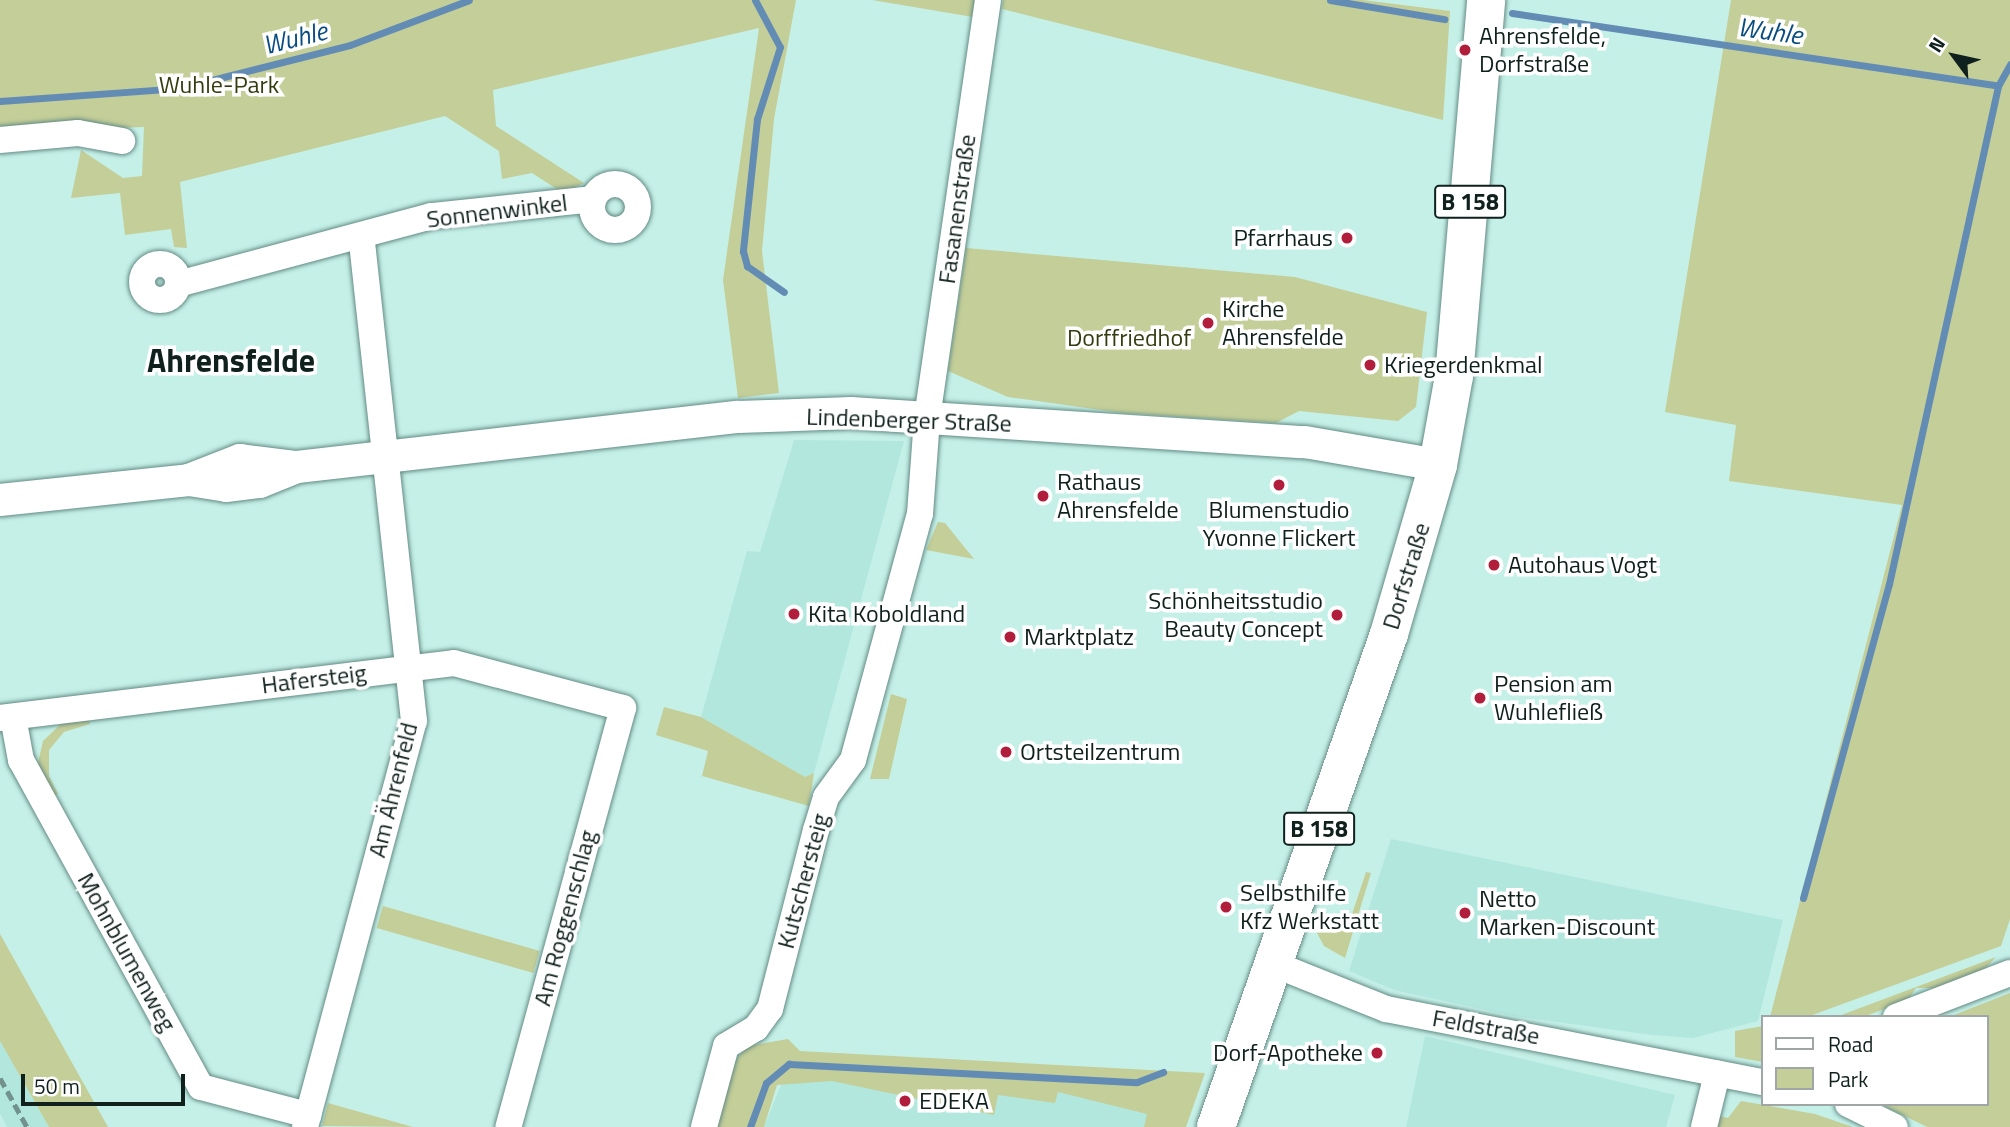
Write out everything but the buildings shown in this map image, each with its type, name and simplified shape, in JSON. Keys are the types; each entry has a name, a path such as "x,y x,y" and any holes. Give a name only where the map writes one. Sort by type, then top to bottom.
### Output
{"main road":[{"name":"Dorfstraße","path":"1216,1127 1388,634 1438,465 1455,365 1486,0"}],"street":[{"name":"Fasanenstraße","path":"927,418 988,0"},
{"path":"0,139 78,133 122,141"},
{"name":"Sonnenwinkel","path":"178,284 362,239 442,214 593,199"},
{"path":"362,239 389,457"},
{"name":"Lindenberger Straße","path":"0,500 189,480 260,482 297,467 738,417 852,413 1305,442 1438,465"},
{"name":"Kutschersteig","path":"704,1127 726,1046 756,1028 770,1009 826,797 853,760 920,514 927,418"},
{"name":"Am Ährenfeld","path":"306,1121 414,721 389,457"},
{"name":"Hafersteig","path":"6,718 454,663 623,708"},
{"name":"Am Roggenschlag","path":"508,1127 623,708"},
{"name":"Mohnblumenweg","path":"6,718 21,760 201,1087 306,1121"},
{"name":"Feldstraße","path":"1271,963 1386,1009 1762,1082"},
{"path":"1901,1015 2010,973"},
{"path":"1704,1127 1712,1073"},
{"path":"1852,1106 1895,1127"}],"shaded area":[{"name":"Kita Koboldland","path":"794,440 904,441 814,773 805,777 701,717 747,551 760,552"},
{"path":"1391,839 1783,920 1758,1021 1693,1038 1652,1035 1513,1016 1394,990 1349,971"},
{"path":"1425,1036 1675,1095 1666,1127 1406,1127"},
{"path":"0,1041 49,1127 7,1127 0,1114"},
{"path":"789,1065 1148,1085 1186,1127 764,1127"}],"green space":[{"name":"Wuhle-Park","path":"0,0 796,0 774,119 762,251 779,393 738,398 723,280 759,28 493,90 496,126 584,183 563,193 532,173 502,179 499,151 445,116 180,182 187,248 174,247 171,229 125,235 120,193 71,198 81,150 123,178 142,176 144,127 0,132"},
{"path":"872,0 976,0 973,17"},
{"path":"1003,0 1363,0 1450,11 1443,120 1002,9"},
{"path":"1731,0 2010,0 2010,919 2001,946 1812,1015 1771,1015 1902,505 1729,481 1736,425 1665,412"},
{"name":"Dorffriedhof","path":"966,248 1295,277 1427,312 1416,407 1398,421 1299,411 1276,423 1122,413 1008,397 948,371"},
{"path":"938,522 945,523 974,559 926,550"},
{"path":"891,694 907,699 889,779 870,779"},
{"path":"664,707 701,717 805,777 814,773 809,806 702,776 708,751 656,735"},
{"path":"89,717 90,724 64,732 49,750 49,776 58,794 51,798 37,767 43,741 65,720"},
{"path":"1366,872 1371,873 1345,958 1324,946 1316,931 1319,921 1347,929"},
{"path":"383,906 540,951 533,973 377,928"},
{"path":"0,934 108,1127 49,1127 0,1041"},
{"path":"1996,957 1981,973 1936,988 1916,988 1908,1000 1868,1015 1841,1015"},
{"path":"2010,993 2010,1127 1927,1127 1884,1106 1989,1106 1989,1015 1954,1015"},
{"path":"1762,1026 1762,1062 1735,1057 1735,1031"},
{"path":"788,1039 800,1051 1205,1073 1186,1127 1144,1127 1147,1114 1058,1092 1055,1103 998,1095 994,1115 832,1081 777,1085 764,1127 715,1127 734,1062 747,1046"},
{"path":"1741,1101 1815,1114 1853,1127 1716,1127 1719,1116 1728,1118"},
{"path":"328,1103 413,1127 322,1126"}],"waterway":[{"name":"Wuhle","path":"0,101 180,88 350,45 469,0"},
{"path":"755,0 780,47 757,119 743,251 747,266 784,292"},
{"name":"Wuhle","path":"1330,0 1444,19"},
{"name":"Wuhle","path":"1512,13 1998,86 2010,64"},
{"path":"1803,898 1889,584 1998,86"},
{"path":"750,1127 766,1083 789,1064 1137,1082 1163,1072"}],"railway":[{"path":"0,1078 27,1127"}],"place":[{"name":"Ahrensfelde, Dorfstraße","path":"1465,50"},
{"name":"Pfarrhaus","path":"1347,238"},
{"name":"Kirche Ahrensfelde","path":"1208,323"},
{"name":"Kriegerdenkmal","path":"1370,365"},
{"name":"Blumenstudio Yvonne Flickert","path":"1279,485"},
{"name":"Rathaus Ahrensfelde","path":"1043,496"},
{"name":"Autohaus Vogt","path":"1494,565"},
{"name":"Kita Koboldland","path":"794,614"},
{"name":"Schönheitsstudio Beauty Concept","path":"1337,615"},
{"name":"Marktplatz","path":"1010,637"},
{"name":"Pension am Wuhlefließ","path":"1480,698"},
{"name":"Ortsteilzentrum","path":"1006,752"},
{"name":"Selbsthilfe Kfz Werkstatt","path":"1226,907"},
{"name":"Netto Marken-Discount","path":"1465,913"},
{"name":"Dorf-Apotheke","path":"1377,1053"},
{"name":"EDEKA","path":"905,1101"}],"district":[{"name":"Ahrensfelde","path":"231,360"}]}
